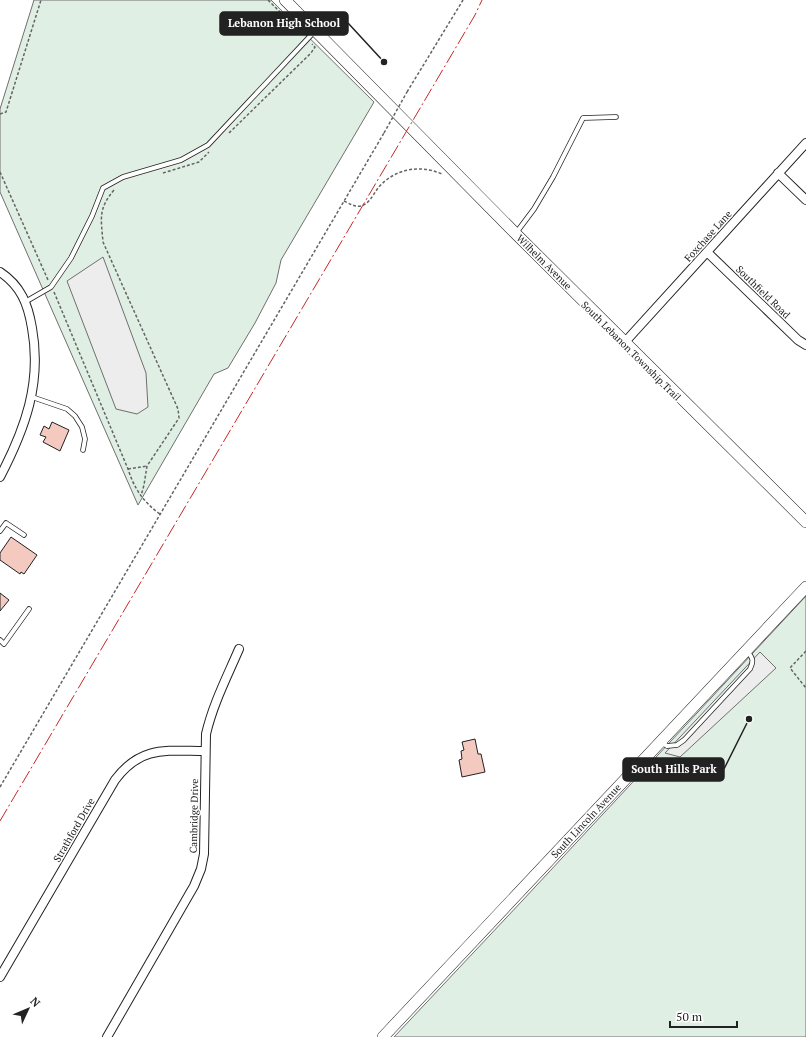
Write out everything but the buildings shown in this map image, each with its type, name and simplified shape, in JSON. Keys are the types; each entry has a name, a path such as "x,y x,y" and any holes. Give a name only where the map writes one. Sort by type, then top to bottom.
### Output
{"street":[{"name":"Wilhelm Avenue","path":"285,0 516,234 806,522"},
{"name":"Foxchase Lane","path":"625,342 806,143"},
{"path":"778,174 806,200"},
{"name":"Southfield Road","path":"707,252 798,340 806,345"},
{"path":"0,272 14,284 25,302 30,318 36,363 32,397 23,428 0,477"},
{"name":"South Lincoln Avenue","path":"383,1037 806,587"},
{"name":"Cambridge Drive","path":"107,1037 194,886 201,869 204,854 206,734 215,703 239,649"},
{"name":"Strathford Drive","path":"0,977 115,780 122,771 138,758 148,754 168,751 205,751"}],"lane":[{"path":"25,302 51,287 71,258 92,216 103,188 123,177 181,160 208,145 316,30"},
{"path":"516,234 534,209 553,177 584,118 616,117"},
{"path":"32,397 67,409 75,416 82,427 85,439 83,450"},
{"path":"0,530 6,522 24,535"},
{"path":"0,640 4,644 29,609"},
{"path":"660,742 667,746 677,745 684,740 750,669 753,663 752,656 747,650"}],"path":[{"path":"0,114 6,112 41,0"},
{"path":"227,135 311,54 315,46 268,0"},
{"path":"0,787 407,92 463,0"},
{"path":"158,174 199,162 210,151"},
{"path":"344,201 356,206 365,204 387,179 406,170 429,170 446,176"},
{"path":"0,172 51,287 128,469 132,482 141,496 160,514"},
{"path":"116,188 107,199 101,215 103,242 178,409 179,418 146,466 141,496"},
{"path":"128,469 146,466"},
{"path":"806,651 790,668 806,688"}],"green space":[{"path":"34,0 271,0 374,102 281,260 276,283 255,323 228,368 214,374 138,505 0,192 0,109"},
{"path":"806,596 806,1037 394,1037 522,901"}],"shaded area":[{"path":"103,257 146,373 148,407 137,414 116,409 67,281"},
{"path":"760,652 776,668 680,757 665,753"}],"power":[{"path":"0,821 475,15 482,0"}],"place":[{"name":"Lebanon High School","path":"384,62"},
{"name":"South Hills Park","path":"749,719"}]}
